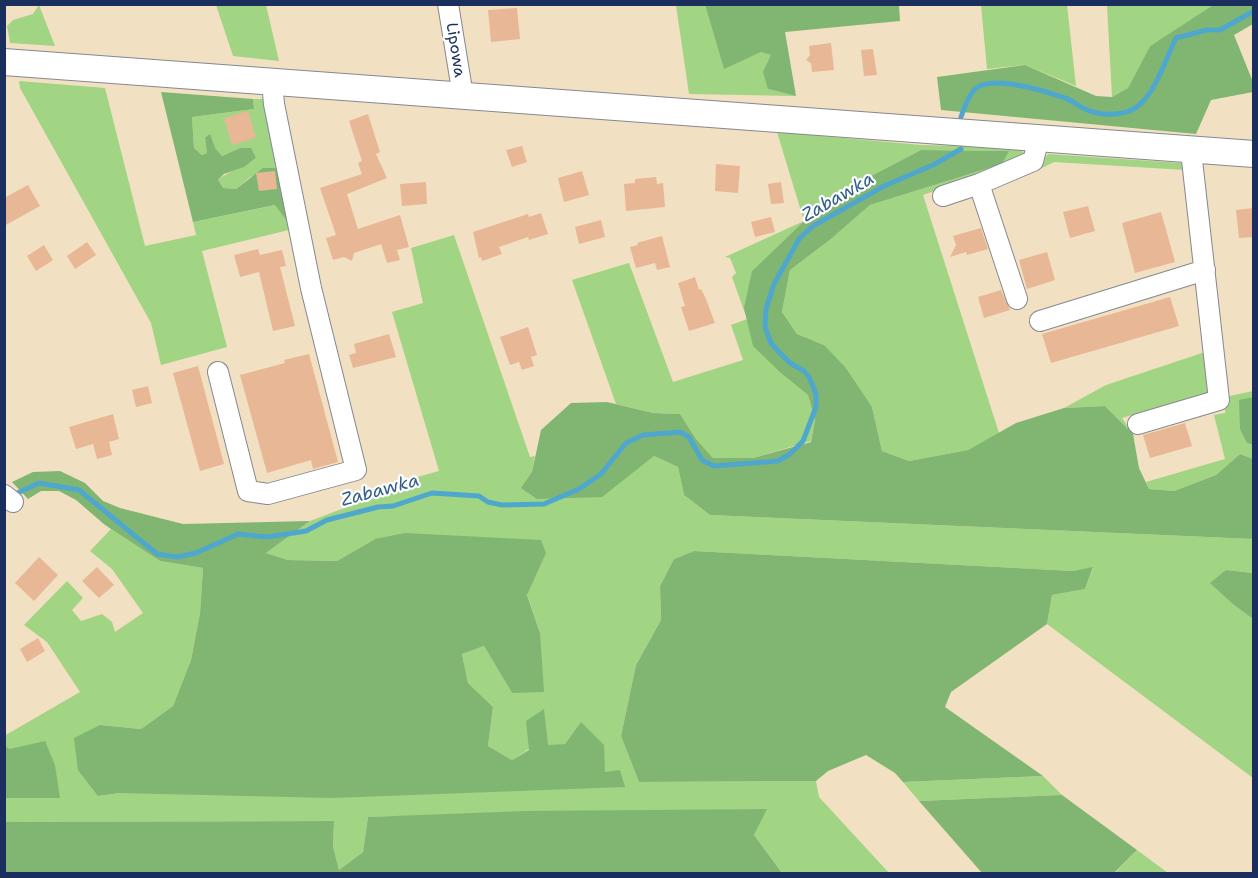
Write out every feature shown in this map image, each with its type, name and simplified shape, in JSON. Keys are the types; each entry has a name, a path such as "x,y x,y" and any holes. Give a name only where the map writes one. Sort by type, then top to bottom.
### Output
{"main road":[{"path":"4,62 1254,154"}],"street":[{"name":"Lipowa","path":"448,4 463,96"},
{"path":"218,372 248,491 268,495 356,470 311,288 274,104 272,82"},
{"path":"943,196 979,184 1033,161 1039,138"},
{"path":"1138,424 1219,400 1192,160 1193,149"},
{"path":"979,184 1017,299"},
{"path":"1040,321 1204,270"}],"green space":[{"path":"1215,4 1253,5 1253,24 1234,35 1253,82 1253,92 1211,100 1196,134 941,110 937,77 1025,65 1096,96 1112,97 1128,88 1150,46"},
{"path":"39,5 55,46 10,43 7,26 13,20 33,14"},
{"path":"216,5 266,5 279,61 233,56"},
{"path":"676,5 705,5 724,68 761,52 772,55 768,89 796,96 689,94"},
{"path":"705,5 899,5 900,21 785,32 796,96 768,89 763,72 771,55 761,52 724,69"},
{"path":"981,5 1067,5 1076,86 1025,65 987,69"},
{"path":"1107,5 1215,5 1150,46 1128,88 1112,97"},
{"path":"19,81 105,88 145,246 196,235 193,222 276,205 293,229 202,251 227,347 161,365 151,323 20,88"},
{"path":"161,92 253,99 254,109 192,117 194,148 202,155 207,153 205,138 210,134 215,148 222,156 240,148 251,148 256,158 244,167 224,174 218,180 223,188 236,189 263,168 280,168 293,229 275,205 193,222"},
{"path":"253,99 266,99 280,168 250,177 236,189 222,188 218,180 256,158 240,148 222,156 205,138 207,153 202,155 194,148 192,117 254,109"},
{"path":"777,132 921,145 1018,147 1025,154 1021,160 923,195 999,433 968,450 909,461 882,451 872,407 824,345 797,334 782,312 790,270 870,205 1002,164 1008,151 921,150 871,176 804,221"},
{"path":"921,150 1009,151 1002,164 870,205 790,270 782,312 797,334 824,345 845,367 872,407 882,451 909,461 968,450 1016,423 1064,408 1105,406 1133,434 1139,468 1149,489 1174,491 1216,475 1240,454 1253,459 1253,539 710,515 684,495 678,467 654,456 602,497 537,499 521,488 532,472 541,430 571,403 607,402 653,413 680,414 696,439 713,458 753,458 811,442 815,420 808,395 753,346 744,308 752,271 804,221 871,176"},
{"path":"1048,154 1181,163 1185,170 1054,162 1036,171 1035,169 1044,163"},
{"path":"804,221 752,271 782,374 808,395 815,420 811,441 753,458 713,458 696,439 680,414 653,413 616,404 572,280 629,263 673,382 743,360 731,325 747,319 732,277 736,273 730,258 725,257"},
{"path":"454,235 530,457 535,456 532,472 631,473 654,456 678,467 684,495 710,515 1253,539 1253,573 1226,570 1234,605 1253,619 1253,778 1047,624 1052,595 1085,589 1093,568 1073,571 694,551 674,559 660,586 661,620 636,665 621,736 639,782 816,781 819,797 889,873 782,873 754,835 766,809 368,817 363,852 339,870 333,846 334,821 5,822 5,798 60,797 5,746 4,736 80,692 47,642 24,625 67,581 83,598 72,610 81,621 102,614 112,622 115,632 143,613 112,569 90,551 111,529 160,561 203,568 200,613 191,660 173,706 141,729 100,725 98,796 120,793 605,772 581,723 565,744 529,749 512,760 488,746 493,707 468,683 462,654 484,646 512,693 540,633 527,594 545,553 375,539 337,561 288,560 266,553 310,521 368,499 366,491 439,471 392,312 423,303 411,248"},
{"path":"1205,352 1209,392 1122,418 1133,434 1105,406 1064,408 1106,385"},
{"path":"1253,391 1253,397 1239,401 1247,443 1253,445 1253,459 1240,454 1216,475 1174,491 1149,489 1146,482 1225,459 1214,415 1225,413 1225,397"},
{"path":"1254,397 1253,445 1247,443 1240,429 1239,400"},
{"path":"60,471 85,483 103,501 120,508 183,524 310,521 266,553 288,560 337,561 375,539 405,533 541,540 546,553 527,595 540,633 544,692 512,693 484,646 462,654 468,683 493,707 488,746 512,760 529,750 526,721 544,709 548,745 565,744 581,722 604,745 605,772 620,770 625,787 332,798 120,793 98,796 78,770 74,738 100,725 141,729 173,706 191,660 200,613 203,568 160,561 105,525 76,500 59,491 41,491 28,499 12,482 33,472"},
{"path":"694,551 1073,571 1093,567 1085,589 1052,595 1047,624 951,692 945,707 1043,776 903,782 895,773 866,755 828,771 816,781 639,782 621,736 636,665 661,620 660,586 674,559"},
{"path":"1226,570 1253,573 1253,619 1210,583"},
{"path":"45,741 55,765 60,798 5,798 5,746 10,749"},
{"path":"1043,776 1062,795 919,801 903,782"},
{"path":"1062,795 1137,850 1114,873 982,873 919,801"},
{"path":"767,809 754,835 782,873 5,873 5,822 334,821 333,846 339,870 363,852 368,817 526,811"},
{"path":"1137,850 1168,873 1114,874"}],"building":[{"path":"517,8 520,39 491,42 488,10"},
{"path":"831,43 834,70 812,72 811,63 806,60 810,55 809,46"},
{"path":"873,49 877,75 864,76 861,50"},
{"path":"248,111 256,138 232,145 224,118"},
{"path":"368,114 380,152 376,154 387,178 347,194 358,229 400,215 409,247 397,250 400,260 387,263 381,244 354,253 352,261 344,257 333,260 326,238 336,235 320,188 362,174 358,163 362,161 349,121"},
{"path":"522,146 527,162 512,167 506,150"},
{"path":"716,164 740,166 738,193 715,191"},
{"path":"275,171 277,189 259,191 256,173"},
{"path":"582,171 589,195 564,202 558,178"},
{"path":"656,177 657,184 663,183 665,207 626,211 624,184 635,183 635,179"},
{"path":"426,182 427,204 402,206 400,184"},
{"path":"781,182 784,203 771,204 768,184"},
{"path":"28,185 40,206 4,226 4,198"},
{"path":"1088,206 1095,231 1070,238 1063,212"},
{"path":"1254,208 1254,237 1239,238 1236,210"},
{"path":"1161,212 1175,262 1135,273 1122,223"},
{"path":"541,213 548,234 529,240 528,237 499,247 502,254 482,261 481,257 479,258 473,232 528,214 529,217"},
{"path":"771,217 775,232 755,237 751,222"},
{"path":"601,220 605,237 579,244 575,227"},
{"path":"981,228 988,249 950,257 956,245 953,236"},
{"path":"662,236 670,267 657,270 655,263 636,268 630,247"},
{"path":"87,242 96,255 75,269 67,256"},
{"path":"44,245 53,260 36,271 27,256"},
{"path":"258,249 260,255 282,250 286,266 280,267 295,326 273,331 259,272 240,277 234,255"},
{"path":"1047,252 1055,280 1027,289 1019,260"},
{"path":"695,277 715,323 689,331 681,307 685,306 678,283"},
{"path":"1001,290 1010,310 984,318 978,297"},
{"path":"1170,297 1179,326 1051,363 1042,334"},
{"path":"528,327 537,355 531,357 534,366 522,370 519,362 510,365 500,337"},
{"path":"389,334 396,357 353,368 349,355 356,353 354,344"},
{"path":"309,354 338,462 313,469 311,460 267,473 240,375"},
{"path":"198,366 224,464 200,471 173,373"},
{"path":"148,386 152,403 136,407 132,390"},
{"path":"113,414 119,439 109,442 112,455 97,459 93,444 76,449 69,427"},
{"path":"1185,423 1192,446 1150,458 1143,435"},
{"path":"39,557 58,575 34,601 15,583"},
{"path":"97,567 114,585 99,598 82,581"},
{"path":"38,638 45,651 27,662 20,649"}],"waterway":[{"name":"Zabawka","path":"961,117 975,89 993,83 1018,85 1045,92 1068,99 1085,109 1098,113 1119,114 1133,110 1150,92 1176,38 1207,30 1220,30 1254,11"},
{"name":"Zabawka","path":"11,496 39,483 79,490 157,554 177,557 196,553 238,534 267,537 306,531 327,520 378,507 393,506 432,493 479,496 488,502 502,505 544,504 579,489 601,474 626,443 643,435 680,432 689,437 702,460 714,466 778,461 790,454 803,441 816,407 816,394 809,377 778,351 771,343 765,327 766,309 774,284 799,239 813,226 884,186 933,165 961,149"}]}
